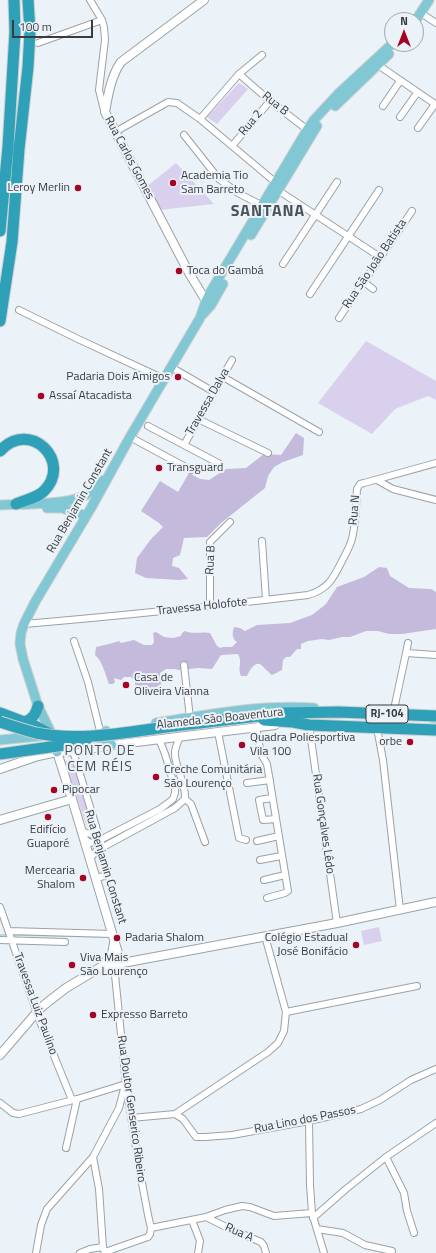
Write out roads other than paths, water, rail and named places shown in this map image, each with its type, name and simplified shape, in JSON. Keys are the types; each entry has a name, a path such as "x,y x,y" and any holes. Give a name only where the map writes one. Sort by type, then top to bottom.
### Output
{"highway":[{"path":"0,231 13,73 15,32 14,0"},
{"path":"0,321 12,242 19,149 28,67 30,31 28,0"},
{"path":"0,451 10,443 24,439 32,440 46,448 53,465 53,476 43,491 34,497 7,506"},
{"path":"25,722 33,718 38,706"},
{"path":"0,722 36,733 76,737 176,731 283,713 339,712"},
{"name":"Alameda São Boaventura","path":"339,712 436,716"},
{"path":"0,713 37,727 52,735"},
{"name":"RJ-104","path":"0,754 267,720 293,722 307,725"},
{"name":"Alameda São Boaventura","path":"307,725 436,730"}],"main road":[{"path":"105,112 107,98 115,72 121,62 204,0"},
{"path":"422,12 430,0"},
{"name":"Rua Benjamin Constant","path":"56,752 52,735 38,706 21,650 20,638 24,624 35,602 91,508 130,437 314,120 339,93 384,51"},
{"name":"Rua Benjamin Constant","path":"309,131 390,52"},
{"name":"Rua Carlos Gomes","path":"105,112 189,273 209,303"},
{"name":"Rua Benjamin Constant","path":"209,303 262,205 275,186"},
{"path":"7,506 55,502 82,497 108,477"},
{"path":"82,497 91,502 91,508"},
{"path":"7,506 57,507 86,516"},
{"name":"Rua Benjamin Constant","path":"31,737 36,732 38,706"},
{"name":"Alameda São Boaventura","path":"0,740 110,730 265,707 331,709 339,712"},
{"name":"Alameda São Boaventura","path":"0,769 38,756 56,752 159,739 176,731 218,732 256,726 307,725"},
{"path":"110,730 103,734 102,738 104,742 112,744"},
{"path":"0,820 72,799 56,752"},
{"name":"Rua Benjamin Constant","path":"72,799 96,878 109,913 113,937"},
{"path":"101,967 336,923 436,902"},
{"path":"0,1055 37,1012 66,988 101,967 112,954 113,937"},
{"name":"Rua Doutor Genserico Ribeiro","path":"113,937 118,964"}],"street":[{"name":"Rua Carlos Gomes","path":"90,0 102,20 104,27 105,40 99,90 105,112"},
{"path":"424,19 436,23"},
{"path":"38,43 102,20"},
{"path":"200,119 239,74 262,55"},
{"path":"378,65 435,104 418,128"},
{"name":"Rua B","path":"239,74 270,101 309,131"},
{"path":"383,106 400,81"},
{"path":"400,117 417,93"},
{"name":"Rua 2","path":"232,146 270,101"},
{"path":"115,132 168,102 177,103 200,119 232,146 275,186 348,237 380,257"},
{"path":"184,135 219,179 238,193 262,205"},
{"path":"283,264 337,182"},
{"path":"310,294 378,190"},
{"name":"Rua São João Batista","path":"339,318 412,211"},
{"path":"363,281 373,289"},
{"path":"19,310 164,379"},
{"name":"Travessa Dalva","path":"184,445 232,360"},
{"path":"171,368 214,392"},
{"path":"223,377 319,432"},
{"path":"198,419 268,453"},
{"path":"148,426 220,464"},
{"path":"130,437 191,470"},
{"name":"Rua N","path":"352,541 356,512 357,489 360,484 436,463"},
{"path":"376,480 393,489 436,500"},
{"name":"Rua B","path":"210,606 210,542 230,522"},
{"path":"262,541 266,600"},
{"name":"Travessa Holofote","path":"24,624 308,595 318,592 326,587 334,578 352,541"},
{"path":"74,641 90,689 100,731"},
{"path":"393,714 408,643"},
{"path":"406,653 436,655"},
{"path":"184,665 190,718"},
{"name":"Rua Gonçalves Lêdo","path":"307,725 336,923"},
{"path":"256,726 261,754 267,764 288,891 267,898"},
{"path":"377,728 383,760 400,910"},
{"path":"176,731 177,745 175,755 184,787 185,799 191,804 205,842"},
{"path":"218,732 239,838 246,840"},
{"path":"96,826 93,833 86,833 83,835 91,843 100,840 160,809 173,799 175,788 166,754 159,739"},
{"path":"73,751 102,848"},
{"path":"248,783 270,780"},
{"path":"272,798 259,800 263,820 276,819"},
{"path":"90,859 93,853 175,808 185,799"},
{"path":"257,841 278,836"},
{"path":"260,860 281,856"},
{"path":"264,880 285,875"},
{"path":"96,878 104,876"},
{"name":"Travessa Luiz Paulino","path":"0,907 13,940 37,1012 75,1100"},
{"path":"9,931 113,937"},
{"path":"131,1118 175,1114 268,1052 278,1043 284,1031 286,1012 265,936"},
{"path":"0,940 65,942"},
{"name":"Rua Doutor Genserico Ribeiro","path":"118,964 126,1084 151,1228"},
{"path":"286,1012 417,986"},
{"name":"Rua Lino dos Passos","path":"175,1114 183,1119 194,1136 198,1138 232,1135 309,1121 361,1109 380,1100 411,1080 436,1069"},
{"path":"0,1102 13,1113 19,1114 75,1100 126,1084"},
{"path":"37,1253 41,1224 47,1209 93,1157 119,1108 126,1084"},
{"path":"66,1148 75,1100"},
{"path":"309,1121 312,1216 324,1253"},
{"path":"80,1253 90,1249 104,1251 148,1237 151,1228 206,1217 242,1206 250,1207 274,1216 312,1216 386,1157 436,1123"},
{"path":"93,1157 99,1189 104,1251"},
{"path":"386,1157 404,1193 407,1211 414,1233"},
{"name":"Rua A","path":"206,1217 261,1242 266,1253"},
{"path":"192,1220 200,1242 198,1253"},
{"path":"317,1229 338,1232 365,1245 392,1251"}],"waterway":[{"path":"430,722 436,723"},
{"path":"0,935 8,935"},
{"path":"12,935 108,937"}],"place":[{"name":"Academia Tio Sam Barreto","path":"173,183"},
{"name":"Leroy Merlin","path":"78,188"},
{"name":"Toca do Gambá","path":"179,271"},
{"name":"Padaria Dois Amigos","path":"178,377"},
{"name":"Assaí Atacadista","path":"41,396"},
{"name":"Transguard","path":"159,468"},
{"name":"Casa de Oliveira Vianna","path":"126,685"},
{"name":"orbe","path":"410,742"},
{"name":"Quadra Poliesportiva Vila 100","path":"242,745"},
{"name":"Creche Comunitária São Lourenço","path":"156,777"},
{"name":"Pipocar","path":"54,790"},
{"name":"Edifício Guaporé","path":"48,817"},
{"name":"Mercearia Shalom","path":"83,878"},
{"name":"Padaria Shalom","path":"117,938"},
{"name":"Colégio Estadual José Bonifácio","path":"356,945"},
{"name":"Viva Mais São Lourenço","path":"72,965"},
{"name":"Expresso Barreto","path":"93,1015"}],"district":[{"name":"SANTANA","path":"268,212"},
{"name":"PONTO DE CEM RÉIS","path":"100,760"}]}
